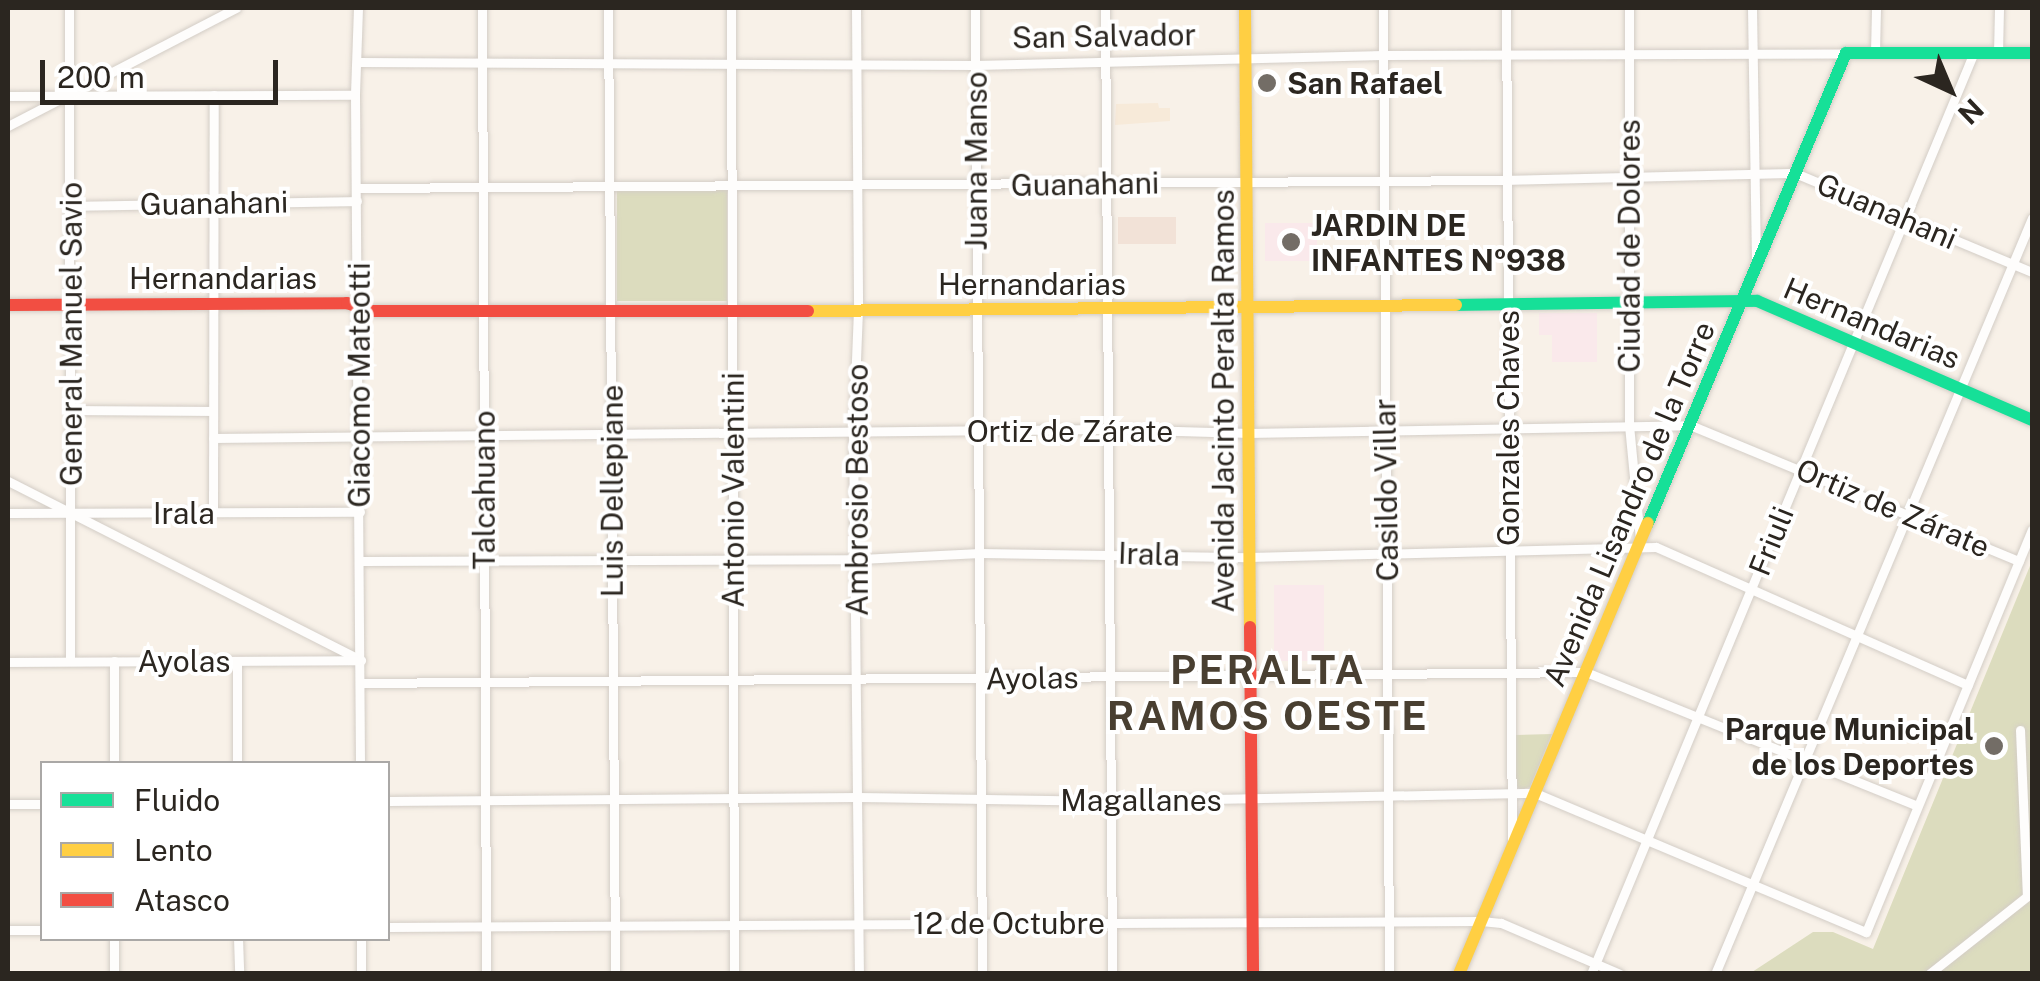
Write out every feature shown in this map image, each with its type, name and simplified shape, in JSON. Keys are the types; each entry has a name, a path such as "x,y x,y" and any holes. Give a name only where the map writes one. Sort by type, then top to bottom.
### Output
{"street":[{"name":"General Manuel Savio","path":"69,8 70,661"},
{"path":"8,126 236,8"},
{"name":"Giacomo Mateotti","path":"358,8 355,94 360,308 360,761"},
{"name":"Talcahuano","path":"482,8 486,974"},
{"name":"Luis Dellepiane","path":"608,8 615,974"},
{"name":"Antonio Valentini","path":"731,8 734,974"},
{"name":"Ambrosio Bestoso","path":"856,8 858,310 853,432 858,559 859,974"},
{"name":"Juana Manso","path":"975,8 982,974"},
{"path":"1105,8 1112,974"},
{"name":"Avenida Jacinto Peralta Ramos","path":"1246,8 1253,974"},
{"name":"Casildo Villar","path":"1383,8 1389,974"},
{"name":"Gonzales Chaves","path":"1506,8 1512,848"},
{"name":"Ciudad de Dolores","path":"1628,8 1629,425 1639,545"},
{"path":"1752,8 1756,267"},
{"path":"1875,53 1876,8"},
{"path":"1998,53 2000,8"},
{"name":"Friuli","path":"1593,968 1974,52"},
{"name":"San Salvador","path":"357,62 976,65 1105,59 2032,53"},
{"name":"Avenida Lisandro de la Torre","path":"1459,974 1846,54"},
{"path":"8,96 355,94"},
{"path":"213,513 214,96"},
{"name":"Guanahani","path":"358,188 1384,182 1796,173 2032,272"},
{"name":"Guanahani","path":"70,206 358,201"},
{"path":"1715,974 2032,218"},
{"name":"Hernandarias","path":"8,305 213,302 347,303 360,308 1247,310 1743,299 2032,420"},
{"path":"72,410 213,411"},
{"name":"Ortiz de Zárate","path":"213,438 1108,428 1248,433 1690,425 2019,561"},
{"path":"8,481 361,660"},
{"name":"Irala","path":"8,513 360,512"},
{"path":"1917,806 2032,530"},
{"name":"Irala","path":"361,561 858,559 980,553 1249,557 1639,545 1656,547 1968,684"},
{"name":"Ayolas","path":"8,662 361,660"},
{"path":"114,661 114,761"},
{"path":"237,661 237,761"},
{"name":"Ayolas","path":"362,683 1586,672 1698,714 1917,806"},
{"path":"1929,974 2030,894 2020,730"},
{"name":"Magallanes","path":"390,801 858,797 1110,801 1535,793 1866,932 1917,806"},
{"path":"8,804 40,804"},
{"name":"12 de Octubre","path":"390,927 1481,921 1502,923 1593,968 1620,974"},
{"path":"8,930 40,930"},
{"path":"114,941 114,974"},
{"path":"238,941 239,974"},
{"path":"361,941 361,974"}],"shaded area":[{"path":"1158,103 1159,108 1170,108 1170,121 1115,125 1116,104"},
{"path":"1118,217 1176,217 1176,244 1118,244"},
{"name":"JARDIN DE INFANTES Nº938","path":"1265,223 1317,223 1317,261 1265,261"},
{"path":"1539,313 1597,313 1597,362 1552,362 1552,335 1539,335"},
{"path":"1274,585 1324,585 1324,661 1274,661"}],"green space":[{"path":"617,190 727,190 727,301 617,301"},
{"name":"Parque Municipal de los Deportes","path":"2032,561 2032,973 1749,974 1813,932 1833,932 1873,949"},
{"path":"1552,734 1530,787 1520,790 1516,785 1515,735"}],"traffic: fast":[{"path":"1648,523 1846,53 2032,53"},
{"path":"1456,305 1757,301 2032,420"}],"traffic: slow":[{"path":"1245,8 1250,627"},
{"path":"808,311 1456,305"},
{"path":"1459,974 1648,523"}],"traffic: jam":[{"path":"8,305 347,303 370,311 808,311"},
{"path":"1250,627 1253,974"}],"place":[{"name":"San Rafael","path":"1267,83"},
{"name":"JARDIN DE INFANTES Nº938","path":"1291,242"},
{"name":"Parque Municipal de los Deportes","path":"1994,746"}],"district":[{"name":"PERALTA RAMOS OESTE","path":"1268,693"}]}
